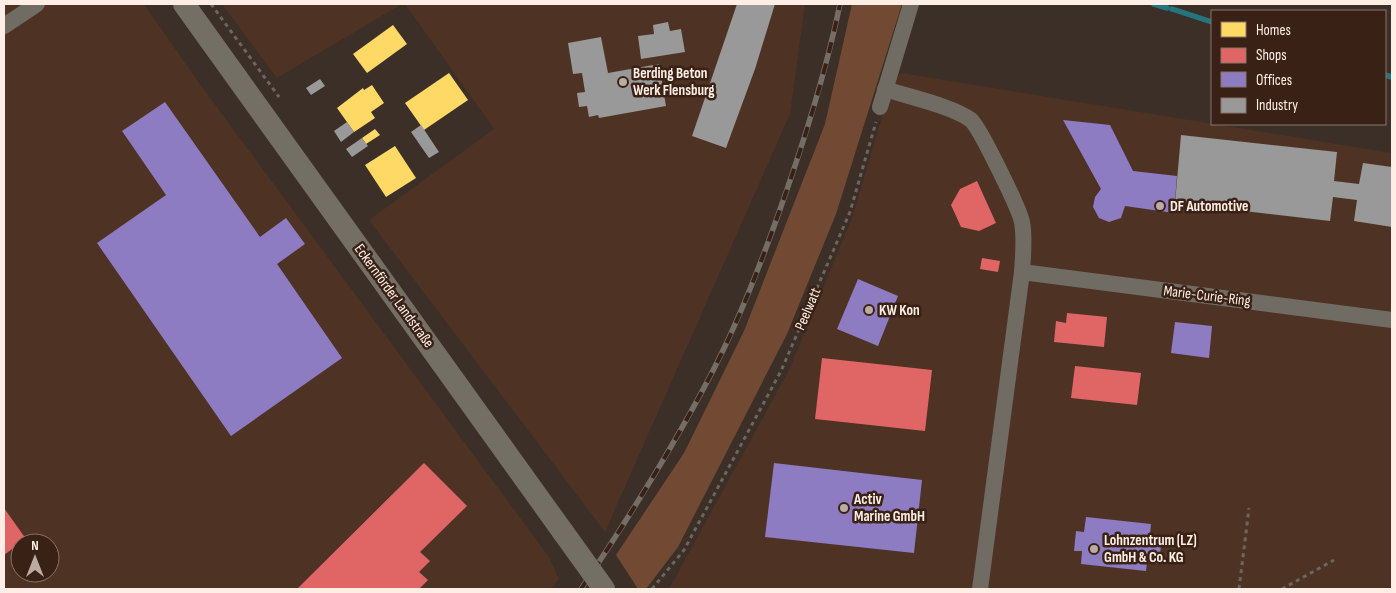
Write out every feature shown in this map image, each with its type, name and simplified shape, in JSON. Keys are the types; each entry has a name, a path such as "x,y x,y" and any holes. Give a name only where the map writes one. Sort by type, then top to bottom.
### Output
{"street":[{"path":"4,26 37,4"},
{"name":"Eckernförder Landstraße","path":"184,4 604,589"},
{"path":"880,107 911,4"},
{"path":"885,89 958,112 972,122 982,136 1021,221 1023,237 1022,272 980,589"},
{"name":"Marie-Curie-Ring","path":"1022,272 1392,320"}],"path":[{"name":"Peelwatt","path":"652,589 684,550 781,370 850,212 880,107"},
{"path":"1239,589 1249,508"},
{"path":"1282,589 1334,560"}],"shaded area":[{"path":"4,4 144,4 197,80 549,557 559,579 550,589 4,589"},
{"path":"222,4 402,4 277,78"},
{"path":"405,4 805,4 790,114 605,532 369,220 494,129"},
{"path":"852,4 902,4 836,214 787,334 678,547 646,589 638,589 616,555 684,453 744,331 825,124"},
{"path":"901,73 1392,153 1392,589 669,589 789,370 852,218 892,83"}],"building: Homes":[{"path":"393,25 407,44 367,73 353,54"},
{"path":"449,73 468,100 424,130 405,103"},
{"path":"372,85 384,103 371,112 375,118 354,132 337,108 363,88 364,90"},
{"path":"375,129 380,135 366,144 362,138"},
{"path":"395,146 416,178 386,197 365,165"}],"building: Shops":[{"path":"977,181 996,223 979,231 961,227 951,205 960,189"},
{"path":"982,258 1000,261 998,272 980,269"},
{"path":"1067,313 1107,317 1104,347 1054,342 1056,321 1066,323"},
{"path":"822,358 932,370 925,431 815,419"},
{"path":"1075,366 1141,373 1137,405 1071,398"},
{"path":"424,463 467,506 420,552 430,561 419,572 428,580 419,589 297,589"},
{"path":"4,508 22,533 10,533 10,551 4,555"}],"building: Offices":[{"path":"165,102 260,237 286,218 305,244 277,264 342,358 231,436 97,243 166,195 122,131"},
{"path":"1063,120 1110,125 1133,171 1177,176 1174,213 1125,206 1121,218 1109,222 1099,218 1093,207 1095,197 1101,189"},
{"path":"858,279 898,296 878,346 837,329"},
{"path":"1175,322 1212,326 1209,358 1171,353"},
{"name":"Activ Marine GmbH","path":"774,463 922,480 914,553 765,537"},
{"path":"1086,517 1151,524 1149,545 1161,546 1159,564 1147,563 1146,571 1081,564 1082,551 1074,551 1076,531 1084,532"}],"building: Industry":[{"path":"737,4 775,4 755,69 726,148 692,136"},
{"path":"668,22 670,31 681,29 685,52 641,59 638,36 654,34 653,25"},
{"name":"Berding Beton Werk Flensburg","path":"601,37 608,73 659,64 666,106 599,118 598,115 589,117 587,106 579,107 577,93 585,92 582,73 573,74 568,43"},
{"path":"320,79 325,86 311,95 306,88"},
{"path":"347,122 354,132 341,142 334,131"},
{"path":"421,125 439,152 429,158 411,132"},
{"path":"1181,135 1337,152 1334,181 1359,184 1363,163 1392,167 1392,227 1354,221 1357,200 1333,197 1330,221 1175,203"},
{"path":"362,138 368,146 352,157 346,149"}],"waterway":[{"path":"1154,4 1167,8"},
{"path":"1172,9 1211,22"},
{"path":"1386,75 1392,77"}],"railway":[{"path":"581,589 631,513 678,435 736,322 769,239 804,139 820,85 840,4"}],"place":[{"name":"Berding Beton Werk Flensburg","path":"623,82"},
{"name":"DF Automotive","path":"1160,206"},
{"name":"KW Kon","path":"869,310"},
{"name":"Activ Marine GmbH","path":"844,508"},
{"name":"Lohnzentrum (LZ) GmbH & Co. KG","path":"1094,549"}]}
